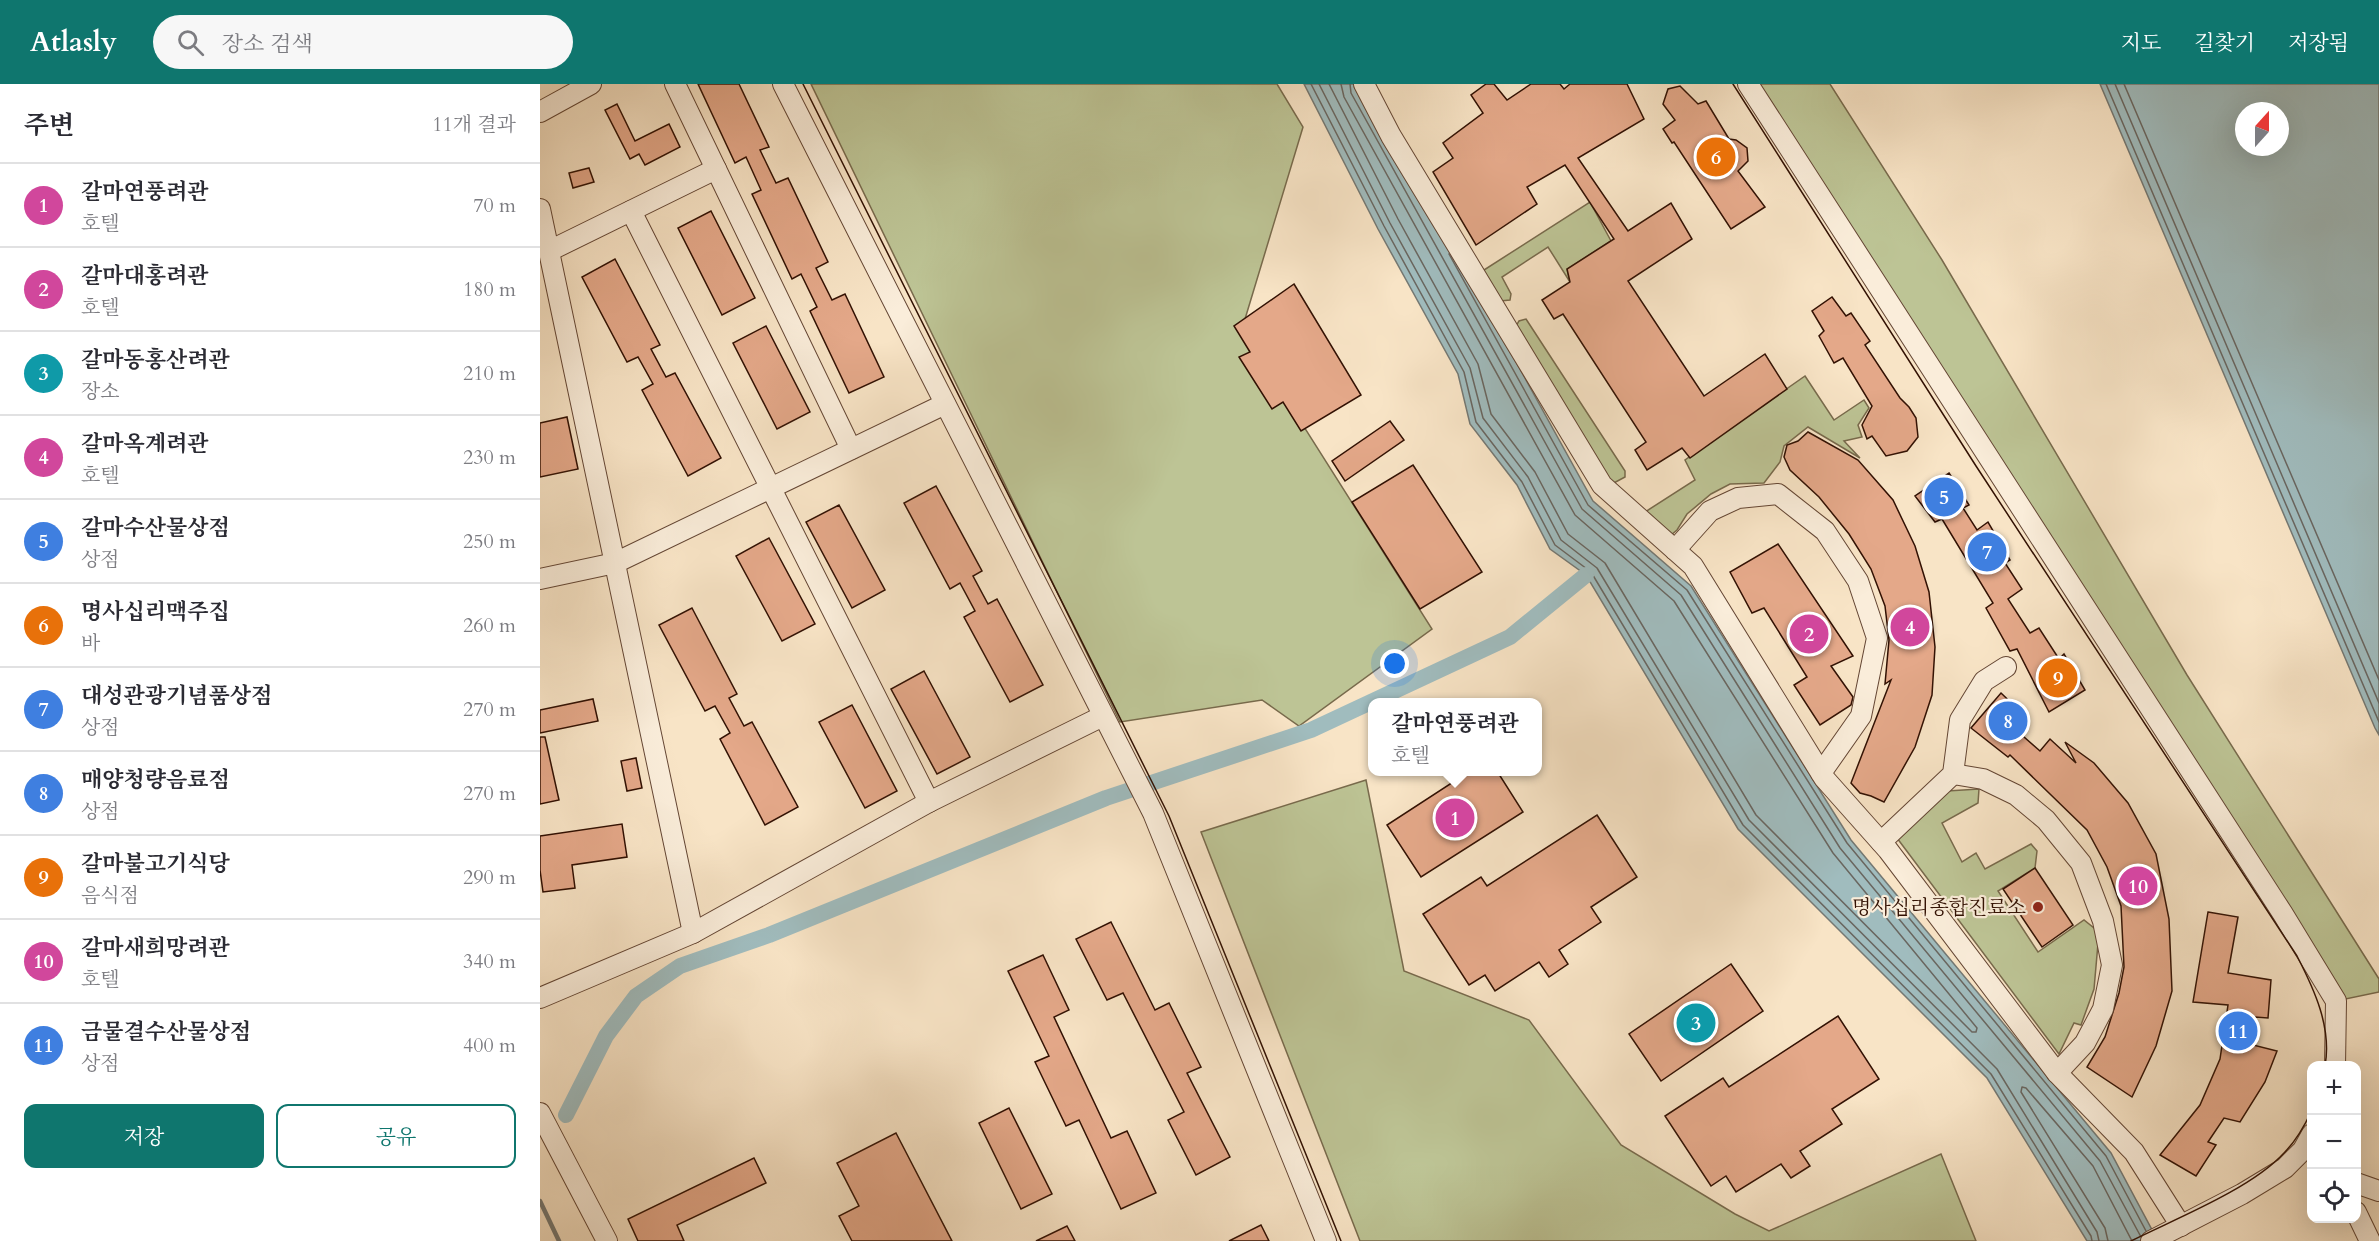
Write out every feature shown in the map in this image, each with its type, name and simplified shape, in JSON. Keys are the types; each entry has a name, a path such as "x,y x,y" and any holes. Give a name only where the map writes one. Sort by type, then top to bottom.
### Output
{"street":[{"path":"540,111 591,84"},
{"path":"675,84 851,449"},
{"path":"783,84 1153,813 1326,1241"},
{"path":"1364,84 1390,136 1602,486 1693,566 1821,773 1881,842 2057,1073 2134,1152 2166,1234 2242,1194 2285,1168 2307,1149"},
{"path":"1748,84 2283,914 2336,1001 2335,1061"},
{"path":"549,250 716,169"},
{"path":"540,209 693,933"},
{"path":"631,211 929,802"},
{"path":"540,579 615,563 945,404"},
{"path":"1675,550 1710,512 1738,498 1778,494 1826,531 1858,581 1877,638 1861,716 1821,773"},
{"path":"1881,842 1953,774 1960,720 1984,681 2006,668"},
{"path":"540,998 693,933 929,802 1103,716"},
{"path":"1953,774 1983,779 2016,795 2046,820 2082,863 2103,921 2112,965 2103,1009 2085,1043 2057,1073"},
{"path":"540,1113 607,1241"},
{"path":"2361,1185 2379,1191"},
{"path":"2361,1222 2370,1241"}],"green space":[{"path":"811,84 1277,84 1303,127 1242,329 1432,629 1299,726 1262,700 1120,722"},
{"path":"1748,84 1830,84 1942,260 2187,675 2379,979 2379,992 2336,1001"},
{"path":"1590,202 1611,241 1567,269 1570,282 1548,247 1502,277 1511,294 1510,300 1500,301 1484,276 1484,270"},
{"path":"1526,319 1625,471 1625,477 1612,484 1515,328 1519,321"},
{"path":"1805,376 1834,420 1864,400 1869,408 1858,425 1862,437 1844,441 1860,458 1808,427 1784,446 1780,462 1764,483 1730,484 1711,494 1687,514 1671,535 1645,512 1695,480 1685,460"},
{"path":"1366,780 1404,971 1529,1020 1621,1145 1735,1214 1769,1231 1941,1154 1976,1241 1360,1241 1201,832"},
{"path":"1979,789 1978,803 1942,823 1962,862 1976,853 1985,869 2031,844 2037,851 2035,868 1998,891 2038,952 2084,920 2099,932 2094,989 2081,1025 2074,1023 2059,1054 1897,838 1947,791"}],"water":[{"path":"1304,84 1362,84 1593,501 1691,586 1851,840 2111,1153 2158,1241 2087,1241 1987,1078 1738,829 1586,575 1550,549 1517,485 1470,424 1458,374 1378,229"},
{"path":"2100,84 2379,84 2379,735 2375,728"}],"building":[{"path":"698,84 739,84 769,147 760,150 776,183 788,178 828,262 816,268 832,300 845,294 884,377 849,393 810,311 817,307 801,274 792,279 752,194 761,190 746,157 735,163"},
{"path":"1486,84 1494,84 1507,100 1531,84 1560,84 1564,89 1570,84 1627,84 1644,119 1578,158 1628,231 1671,203 1692,239 1628,281 1704,396 1765,354 1787,389 1690,458 1682,448 1647,470 1635,450 1646,442 1563,314 1554,319 1542,300 1570,282 1567,269 1614,239 1565,165 1527,187 1537,204 1476,245 1433,172 1453,158 1443,143 1483,113 1471,95"},
{"path":"1680,86 1698,104 1706,101 1729,139 1736,140 1747,148 1748,161 1738,171 1765,207 1731,229 1663,129 1675,120 1663,104 1668,89"},
{"path":"617,104 635,141 669,124 680,147 645,165 639,154 630,159 605,110"},
{"path":"589,168 594,182 573,188 569,173"},
{"path":"711,211 755,298 722,315 678,228"},
{"path":"615,259 660,345 651,349 666,377 675,373 721,458 688,476 642,390 653,384 638,357 627,362 582,277"},
{"path":"1294,284 1361,395 1301,431 1283,402 1272,409 1239,357 1250,352 1234,326"},
{"path":"1832,297 1846,316 1851,313 1870,341 1865,345 1916,418 1918,437 1907,451 1886,456 1872,436 1867,439 1862,425 1872,406 1843,358 1834,363 1819,336 1824,331 1812,311"},
{"path":"766,326 810,412 777,429 733,343"},
{"path":"567,417 578,469 540,477 540,423"},
{"path":"1390,421 1404,440 1345,481 1332,461"},
{"path":"1808,432 1858,460 1893,500 1915,546 1929,592 1935,647 1932,695 1915,747 1884,802 1860,793 1851,783 1891,680 1885,684 1889,640 1885,606 1871,569 1849,534 1819,497 1790,470 1784,457 1787,445 1798,441"},
{"path":"1413,465 1482,572 1420,609 1352,502"},
{"path":"1949,473 1969,505 1963,508 1977,530 1988,522 2010,560 2005,563 2022,589 2008,599 2030,633 2039,628 2059,659 2064,654 2085,690 2049,712 2017,649 2010,651 1986,608 1993,603 1942,519 1935,522 1915,496"},
{"path":"936,486 982,571 973,576 988,604 997,599 1043,685 1010,702 964,617 975,611 960,583 950,589 904,503"},
{"path":"839,505 885,590 852,608 806,522"},
{"path":"769,538 815,624 782,641 736,556"},
{"path":"1778,544 1853,656 1831,666 1853,697 1851,705 1820,725 1794,685 1807,677 1764,608 1752,613 1730,572"},
{"path":"692,608 737,694 729,698 744,726 752,722 798,807 765,825 720,739 730,733 715,706 705,711 659,625"},
{"path":"924,671 970,757 937,774 891,689"},
{"path":"2001,693 2027,718 2016,730 2040,751 2050,739 2076,763 2065,742 2094,763 2128,803 2156,854 2169,919 2172,991 2156,1046 2132,1097 2087,1067 2105,1037 2119,993 2124,967 2121,906 2107,867 2087,830 2010,755 2008,757 1971,728"},
{"path":"593,699 598,721 540,733 540,710"},
{"path":"852,705 897,791 865,808 819,722"},
{"path":"540,737 545,737 559,800 540,804"},
{"path":"636,758 642,788 627,791 621,761"},
{"path":"1462,776 1500,776 1523,812 1421,877 1387,825"},
{"path":"1597,815 1637,877 1591,907 1601,922 1559,950 1568,964 1549,977 1539,962 1495,991 1485,975 1469,985 1423,914 1481,877 1487,886"},
{"path":"622,824 627,857 572,865 575,888 543,892 540,870 540,836"},
{"name":"명사십리종합진료소","path":"2035,868 2073,925 2042,947 2003,889"},
{"path":"2208,912 2238,917 2228,973 2271,980 2268,1018 2255,1017 2249,1044 2277,1051 2265,1082 2240,1122 2224,1118 2208,1142 2216,1145 2196,1176 2160,1155 2200,1105 2220,1059 2228,1005 2193,1002"},
{"path":"1111,922 1155,1010 1169,1003 1201,1067 1187,1073 1230,1157 1196,1175 1168,1120 1184,1112 1123,993 1107,1000 1076,939"},
{"path":"1043,955 1069,1010 1054,1017 1111,1138 1127,1131 1156,1193 1121,1209 1079,1120 1066,1126 1035,1062 1049,1056 1008,971"},
{"path":"1731,964 1763,1011 1661,1081 1629,1034"},
{"path":"1838,1016 1879,1079 1832,1109 1842,1124 1800,1151 1810,1166 1791,1178 1781,1164 1736,1192 1726,1176 1711,1186 1665,1116 1723,1078 1729,1087"},
{"path":"1009,1108 1052,1194 1021,1209 979,1123"},
{"path":"896,1133 952,1241 852,1241 839,1216 859,1206 837,1163"},
{"path":"754,1158 766,1183 677,1225 684,1241 638,1241 628,1219"},
{"path":"1261,1225 1269,1241 1229,1241"},
{"path":"1067,1226 1075,1241 1036,1241"}],"waterway":[{"path":"1379,698 1510,637 1586,575"},
{"path":"566,1115 606,1036 636,996 680,966 769,935 1106,798 1311,730 1368,703"},
{"path":"540,1201 559,1241"}],"tram line":[{"path":"803,84 1169,816 1341,1241"},
{"path":"1733,84 1976,466 2297,956 2310,982 2324,1023 2326,1061"},
{"path":"2131,1241 2212,1202 2252,1179 2270,1166 2288,1148 2300,1133 2309,1115"}],"place":[{"name":"명사십리맥주집","path":"1716,157"},
{"name":"갈마수산물상점","path":"1944,497"},
{"name":"대성관광기념품상점","path":"1987,552"},
{"name":"갈마옥계려관","path":"1910,627"},
{"name":"갈마대홍려관","path":"1809,634"},
{"name":"갈마불고기식당","path":"2058,678"},
{"name":"매양청량음료점","path":"2008,721"},
{"name":"갈마연풍려관","path":"1455,818"},
{"name":"갈마새희망려관","path":"2138,886"},
{"name":"명사십리종합진료소","path":"2038,907"},
{"name":"갈마동홍산려관","path":"1696,1023"},
{"name":"금물결수산물상점","path":"2238,1031"}]}
